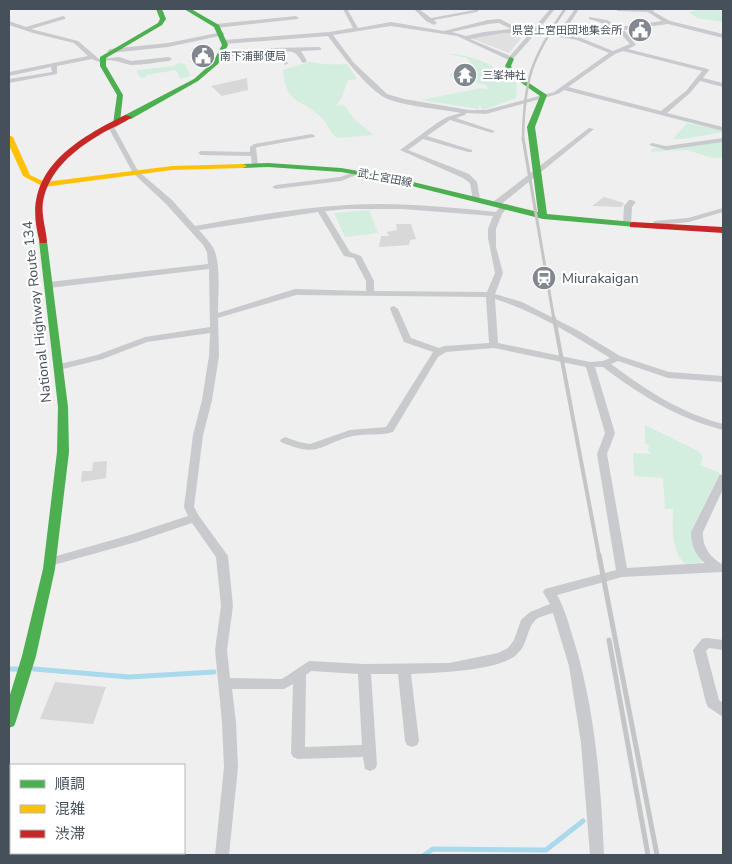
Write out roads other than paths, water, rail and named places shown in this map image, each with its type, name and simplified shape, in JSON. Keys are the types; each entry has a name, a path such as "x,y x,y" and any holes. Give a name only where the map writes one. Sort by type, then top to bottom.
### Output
{"main road":[{"path":"113,123 120,95 99,59 160,24 163,19 160,9"},
{"path":"188,9 203,16 221,34 222,55"},
{"name":"National Highway Route 134","path":"9,721 29,656 50,562 63,452 63,407 39,204 44,185 66,155 93,134 195,81 215,66 222,55"},
{"path":"511,59 508,66 512,73 544,96 534,113 531,123 543,216"},
{"path":"9,137 27,176 44,185"},
{"name":"武上宮田線","path":"44,185 61,185 135,172 254,159 357,173 476,199 499,208 543,216 656,227 723,230"}],"street":[{"path":"345,9 356,28"},
{"path":"416,9 434,24 438,31"},
{"path":"428,20 475,11 477,9"},
{"path":"221,34 329,34 356,28 390,24 446,32 466,38 511,59 553,9"},
{"path":"559,35 577,9"},
{"path":"618,9 651,10 656,18 723,36"},
{"path":"278,12 282,18"},
{"path":"626,13 638,25"},
{"path":"110,51 177,44 282,18 296,18"},
{"path":"329,34 352,64 385,95 403,101 469,112 486,112 544,96 564,88 613,53 625,50 633,45 621,30 605,21 591,18"},
{"path":"25,29 60,20"},
{"path":"446,32 466,26 500,21 519,30"},
{"path":"621,30 638,25 668,22"},
{"path":"10,24 76,42 99,59"},
{"path":"466,38 494,31 535,31 588,41 613,53"},
{"path":"177,44 182,50"},
{"path":"293,49 299,52 304,61"},
{"path":"222,55 274,50 319,49"},
{"path":"274,50 285,63"},
{"path":"625,50 706,69 699,79 663,114"},
{"path":"9,74 99,59 139,61 169,59"},
{"path":"54,65 55,73"},
{"path":"9,81 60,72 61,79"},
{"path":"699,79 723,85"},
{"path":"564,88 723,128"},
{"path":"469,112 448,117 403,150 466,176 472,182 476,199"},
{"path":"448,117 474,122 492,130"},
{"path":"113,123 129,163 135,172 169,202 207,244 211,252 213,266 214,356 208,400 198,435 189,492 189,507 194,518 222,556 227,606 221,650 230,722 231,767 222,855"},
{"path":"494,345 490,295 499,273 490,245 499,208 536,172 591,129"},
{"path":"201,153 254,159 253,147 256,145 312,136"},
{"path":"423,137 470,151"},
{"path":"652,145 666,148 723,140"},
{"path":"276,188 340,179 357,173"},
{"path":"627,224 628,206 632,202"},
{"path":"193,229 320,210 370,206 499,208"},
{"path":"320,210 347,254 357,256 370,281 370,292"},
{"path":"656,227 657,223 676,223 702,218 723,210"},
{"path":"49,285 213,266"},
{"path":"214,317 295,292 490,295 525,307 576,332 617,358 668,375 723,379"},
{"path":"394,309 407,340 438,351 494,345 590,365 604,364 617,358"},
{"path":"59,367 100,357 145,340 214,329"},
{"path":"285,440 302,448 311,448 346,434 389,430 438,351"},
{"path":"604,364 645,394 704,422 723,427"},
{"path":"590,365 610,433 602,454 622,574"},
{"path":"720,569 704,556 696,541 697,532 723,478"},
{"path":"50,562 132,539 194,518"},
{"path":"597,855 588,743 575,666 557,606 549,592 622,574 720,569"},
{"path":"225,683 284,684 309,666 364,669 449,668 500,658 512,652 520,642 525,623 534,615 557,606"},
{"path":"723,645 706,643 699,650 712,703 723,712"},
{"path":"404,668 412,741"},
{"path":"300,672 298,753 369,758 364,669"}],"waterway":[{"path":"9,669 17,669"},
{"path":"34,669 129,677 214,672"},
{"path":"424,855 433,849 546,850 583,821"}],"railway":[{"path":"523,138 525,100 532,70 544,42 565,9"},
{"path":"523,138 554,320"},
{"path":"554,318 599,556"},
{"path":"599,555 657,855"},
{"path":"609,640 648,855"}],"place":[{"name":"県営上宮田団地集会所","path":"640,30"},
{"name":"南下浦郵便局","path":"203,56"},
{"name":"三峯神社","path":"465,75"},
{"name":"Miurakaigan","path":"544,278"}]}
